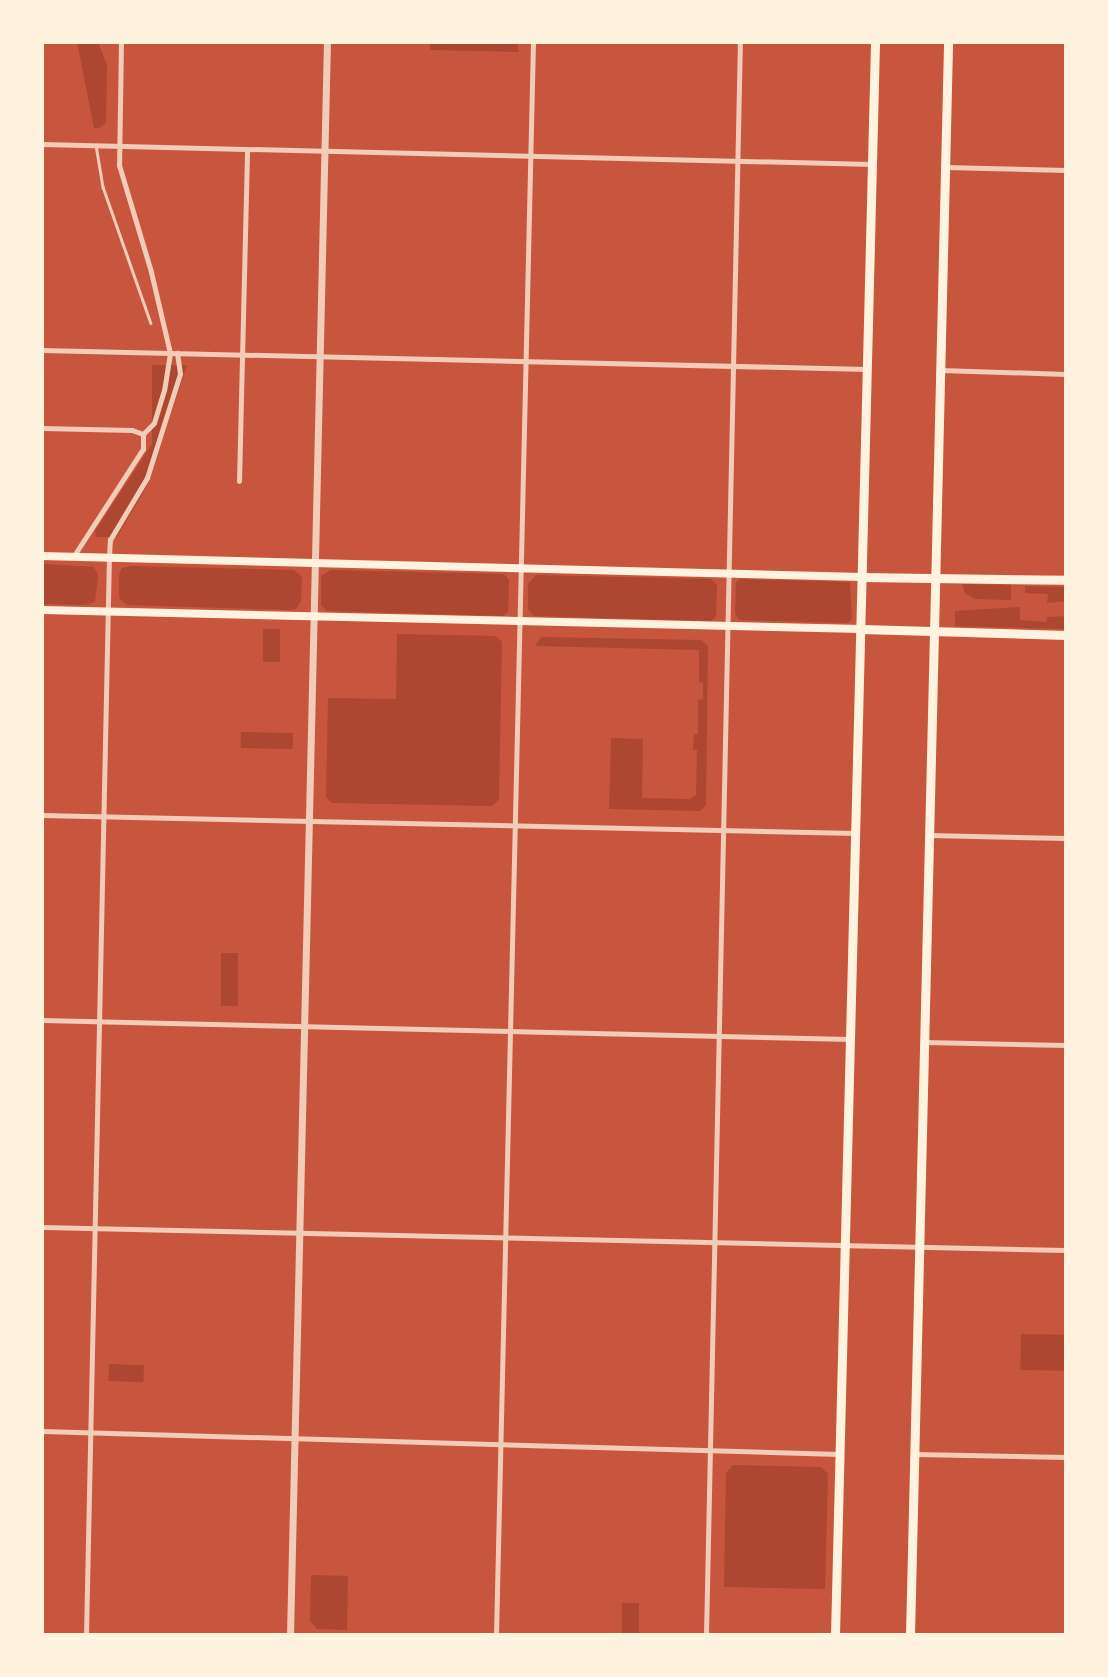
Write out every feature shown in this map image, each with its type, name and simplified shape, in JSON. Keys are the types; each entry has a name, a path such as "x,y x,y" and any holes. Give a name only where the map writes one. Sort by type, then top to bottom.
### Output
{"main road":[{"path":"835,1635 875,42"},
{"path":"910,1635 948,42"},
{"path":"42,556 1066,580"},
{"path":"42,610 1066,635"}],"street":[{"path":"86,1635 110,540 140,492 151,466 180,374 152,272 120,173 118,146 121,42"},
{"path":"290,1635 327,42"},
{"path":"496,1635 533,42"},
{"path":"706,1635 740,42"},
{"path":"42,144 872,164"},
{"path":"239,481 247,149"},
{"path":"945,167 1066,170"},
{"path":"42,350 867,369"},
{"path":"73,557 143,449 143,434 154,424 174,353"},
{"path":"940,370 1066,374"},
{"path":"42,428 132,430 143,434"},
{"path":"42,815 856,833"},
{"path":"929,835 1066,838"},
{"path":"42,1020 851,1039"},
{"path":"924,1042 1066,1045"},
{"path":"42,1227 1066,1250"},
{"path":"42,1431 840,1454"},
{"path":"915,1454 1066,1457"}],"lane":[{"path":"96,145 103,187 151,323"}],"shaded area":[{"path":"77,42 98,42 107,65 106,123 99,128 94,128"},
{"path":"430,42 518,42 518,52 430,50"},
{"path":"152,365 187,365 147,486 117,537 96,537 95,531 152,444"},
{"path":"42,564 94,567 98,575 95,602 85,605 42,604"},
{"path":"131,566 294,570 302,577 301,601 296,609 290,610 127,605 119,598 119,575 122,568"},
{"path":"331,570 504,574 509,580 508,612 503,616 327,611 321,605 321,576"},
{"path":"536,575 711,579 717,585 716,617 711,621 534,616 528,610 528,584"},
{"path":"739,579 850,582 852,619 848,623 739,620 735,614 736,583"},
{"path":"962,584 1011,585 1011,600 975,599 965,593"},
{"path":"1025,586 1066,587 1066,601 1047,603 1048,594 1025,593"},
{"path":"1020,607 1020,620 1046,622 1047,617 1066,616 1066,629 955,626 955,611"},
{"path":"263,629 280,629 280,662 263,662"},
{"path":"397,634 496,636 502,642 499,799 492,806 332,803 326,797 328,698 396,699"},
{"path":"541,637 701,640 708,646 706,805 700,811 609,809 611,738 643,739 642,798 690,799 696,795 697,750 693,750 694,734 698,734 698,700 703,699 703,683 699,682 699,650 535,646"},
{"path":"241,732 293,733 293,749 241,748"},
{"path":"221,953 238,953 238,1006 221,1006"},
{"path":"1021,1334 1066,1335 1065,1371 1020,1370"},
{"path":"109,1364 144,1365 143,1382 108,1381"},
{"path":"733,1465 821,1467 828,1474 825,1589 724,1587 726,1473"},
{"path":"311,1575 348,1576 347,1630 317,1629 310,1621"},
{"path":"622,1603 639,1603 639,1635 622,1635"}]}
